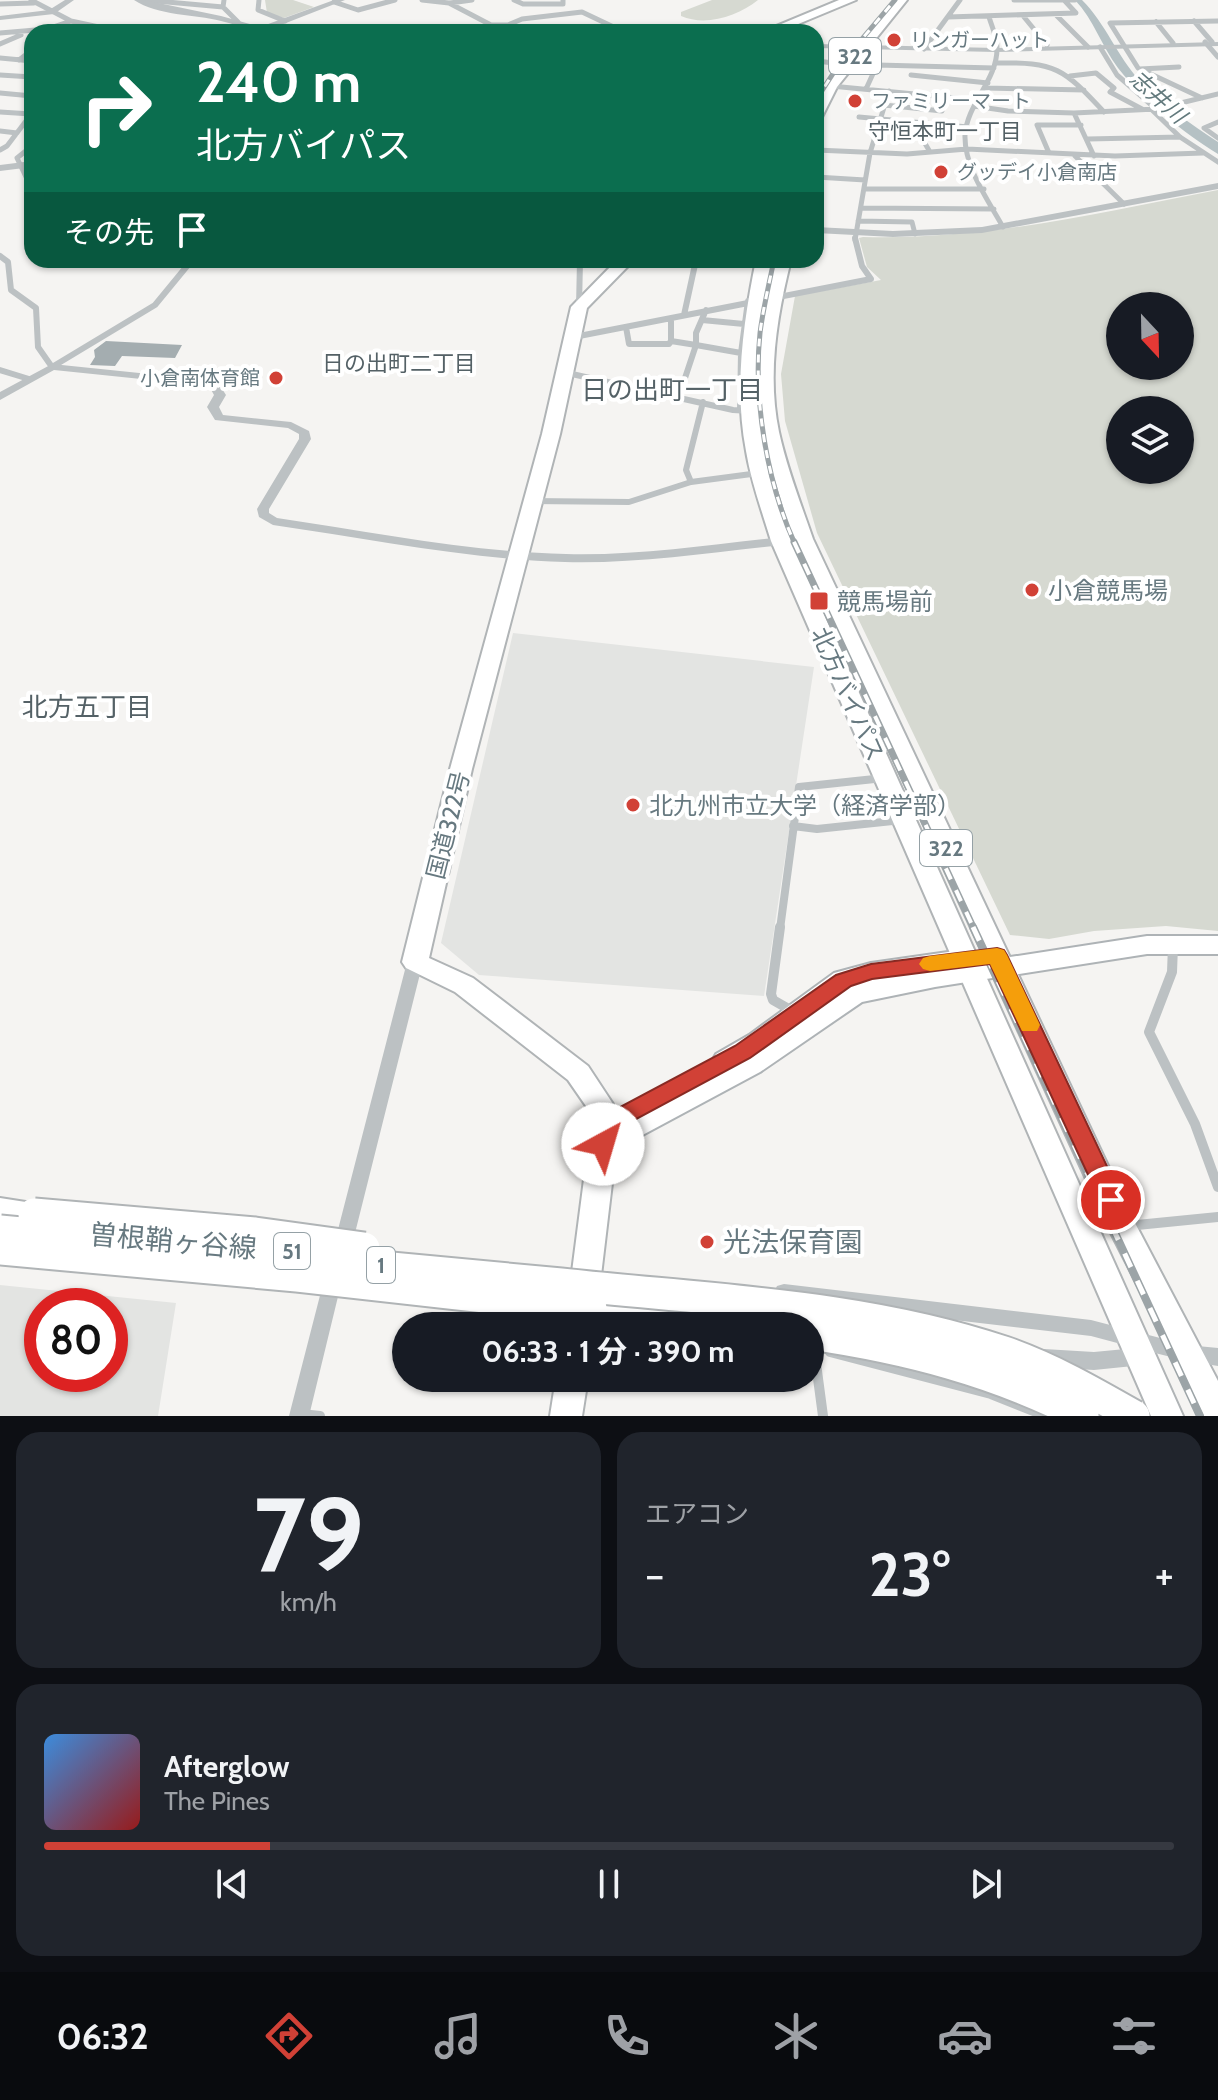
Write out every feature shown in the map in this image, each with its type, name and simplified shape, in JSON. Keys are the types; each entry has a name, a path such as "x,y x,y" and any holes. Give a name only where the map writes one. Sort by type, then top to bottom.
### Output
{"highway":[{"path":"0,1211 255,1233 453,1265 709,1295 745,1312"},
{"name":"1","path":"0,1229 366,1264 724,1312"},
{"path":"4,1258 377,1298 584,1308"},
{"name":"1","path":"584,1308 669,1312"},
{"name":"1","path":"824,1319 872,1321 1008,1354 1058,1372 1134,1416"},
{"path":"824,1343 869,1342 937,1357 1002,1378 1083,1416"}],"main road":[{"name":"322","path":"788,24 850,0"},
{"name":"322","path":"824,100 888,0"},
{"name":"322","path":"824,75 901,0"},
{"path":"579,307 618,268"},
{"name":"北方バイパス","path":"763,268 752,411 760,473 1000,962 1123,1227 1218,1412"},
{"name":"北方バイパス","path":"760,299 778,268"},
{"name":"国道322号","path":"415,962 461,769 551,434 579,307"},
{"name":"北方バイパス","path":"752,411 775,451 792,540 884,778 1167,1416"},
{"path":"604,1133 628,1113 742,1052 831,987 857,975 1160,945 1218,945"},
{"path":"415,962 464,985 578,1073 599,1104 604,1133 584,1308"},
{"path":"604,1133 627,1130 765,1057 843,999 966,966"},
{"name":"曽根鞘ヶ谷線","path":"0,1229 340,1255 584,1308"},
{"name":"曽根鞘ヶ谷線","path":"4,1258 584,1308"},
{"path":"566,1416 570,1392"}],"street":[{"path":"0,18 51,12 70,0"},
{"path":"138,0 244,24"},
{"path":"145,0 224,3 238,22"},
{"path":"259,0 258,10 285,21"},
{"path":"279,24 338,1 358,10 395,0"},
{"path":"422,0 449,3 472,0"},
{"path":"514,0 523,4 563,4 563,0"},
{"path":"925,47 960,0"},
{"path":"1014,0 1073,0"},
{"path":"948,17 1057,16 1076,13 1064,0"},
{"path":"0,4 33,1 71,21 85,24"},
{"path":"449,3 489,24"},
{"path":"510,24 522,19 582,12 607,24"},
{"path":"1057,16 1087,46"},
{"path":"989,17 997,48 987,86 976,103 968,127 967,149 1003,227"},
{"path":"1024,17 1047,45"},
{"path":"60,24 71,21"},
{"path":"1194,21 1212,43 1218,57"},
{"path":"1202,98 1139,69 1121,45 1110,23 1218,21"},
{"path":"1156,22 1173,43"},
{"path":"0,33 24,32"},
{"path":"0,44 24,34"},
{"path":"824,44 997,48 1212,43"},
{"path":"1121,45 1212,43"},
{"path":"997,48 1087,46"},
{"path":"1100,46 1117,75 1180,137 1218,162"},
{"path":"19,60 24,56"},
{"path":"0,58 24,60"},
{"path":"824,62 834,63"},
{"path":"866,89 877,65 1045,62 1065,70 1104,112"},
{"path":"905,93 914,66"},
{"path":"1139,69 1179,67"},
{"path":"1070,76 1096,73 1114,88 1110,92 1143,110"},
{"path":"0,75 24,76"},
{"path":"911,75 987,86 1084,90"},
{"path":"831,86 945,97 1008,111 1074,113 1153,109 1218,94"},
{"path":"574,337 871,279 862,266 856,233 870,153 889,91"},
{"path":"0,93 24,95"},
{"path":"884,105 942,111 945,97"},
{"path":"0,112 24,114"},
{"path":"1074,113 1094,156"},
{"path":"859,117 968,127"},
{"path":"1218,122 1204,128 1218,138"},
{"path":"0,150 5,149 24,124"},
{"path":"1049,153 1037,125 1081,125"},
{"path":"0,131 17,133"},
{"path":"1088,139 1180,137"},
{"path":"923,140 930,152"},
{"path":"824,150 870,153 967,149 1075,156 1203,153"},
{"path":"24,152 17,158 24,172"},
{"path":"1075,156 1124,204"},
{"path":"0,168 24,165"},
{"path":"824,177 865,180"},
{"path":"824,231 915,234 1003,227 1218,186"},
{"path":"864,189 984,189"},
{"path":"861,208 994,209"},
{"path":"858,221 912,222 915,234"},
{"path":"0,256 7,259 10,267 8,284 12,293 36,308 35,346 52,367 204,380 213,383 220,395 213,407 219,418 300,428 305,433 305,439 263,509 263,514 273,521 519,554 610,558 792,540"},
{"path":"0,397 155,305 185,268"},
{"path":"579,307 580,268"},
{"path":"684,315 694,268"},
{"path":"563,372 752,411 741,353 744,324 760,299"},
{"path":"679,396 680,382 694,361 696,333 706,310"},
{"path":"671,318 671,341"},
{"path":"702,320 744,324"},
{"path":"626,327 629,344 669,344 671,341 741,353"},
{"path":"0,370 29,379"},
{"path":"691,482 686,470 703,402"},
{"path":"532,501 629,502 691,482 760,473"},
{"path":"795,1013 773,1000 771,994 799,787 884,778"},
{"path":"793,826 817,829 903,820"},
{"path":"1160,945 1175,965 1172,978 1155,1009 1149,1032 1195,1124 1218,1187"},
{"path":"320,1416 299,1415 415,962"},
{"path":"1123,1227 1218,1217"},
{"path":"812,1312 813,1293"},
{"path":"584,1308 813,1293 1091,1328 1135,1348 1218,1357"},
{"path":"824,1344 1094,1361 1135,1348"},
{"path":"824,1347 991,1394 1046,1416"},
{"path":"819,1392 823,1416"}],"shaded area":[{"path":"265,0 293,0 314,7 284,18 267,13"},
{"path":"712,0 758,0 741,11 721,18 701,20 681,16 681,12"},
{"path":"1075,0 1082,0 1090,9 1132,71 1149,90 1218,142 1218,154 1139,92 1112,60"},
{"name":"小倉競馬場","path":"1218,190 1218,931 1166,926 1094,931 1049,939 1010,935 817,533 785,421 781,374 795,296 881,280 867,267 859,238 998,230"},
{"name":"北九州市立大学（経済学部）","path":"513,633 814,667 764,996 479,975 441,943"},
{"path":"0,1285 29,1288 24,1288 24,1392 128,1392 128,1298 176,1303 158,1416 0,1416"}],"building":[{"path":"106,341 182,345 175,358 122,356 115,366 90,365 95,357 94,350"}],"railway":[{"path":"824,88 895,0"},
{"path":"772,268 760,333 761,413 764,441 777,495 795,544"},
{"path":"794,542 974,929"},
{"path":"973,927 1200,1416"}],"slow traffic":[{"path":"930,964 997,955 1029,1025"}],"place":[{"name":"リンガーハット","path":"894,40"},
{"name":"ファミリーマート","path":"855,101"},
{"name":"グッデイ小倉南店","path":"941,172"},
{"name":"小倉南体育館","path":"276,378"},
{"name":"小倉競馬場","path":"1032,590"},
{"name":"競馬場前","path":"819,601"},
{"name":"北九州市立大学（経済学部）","path":"633,805"},
{"name":"光法保育園","path":"707,1242"}],"district":[{"name":"守恒本町一丁目","path":"945,131"},
{"name":"日の出町二丁目","path":"399,363"},
{"name":"日の出町一丁目","path":"672,390"},
{"name":"北方五丁目","path":"87,707"}],"route":[{"path":"603,1144 604,1133 628,1113 742,1052 843,980 871,972 997,955 1111,1200"}],"water label":[{"name":"志井川","path":"1158,97"}]}
